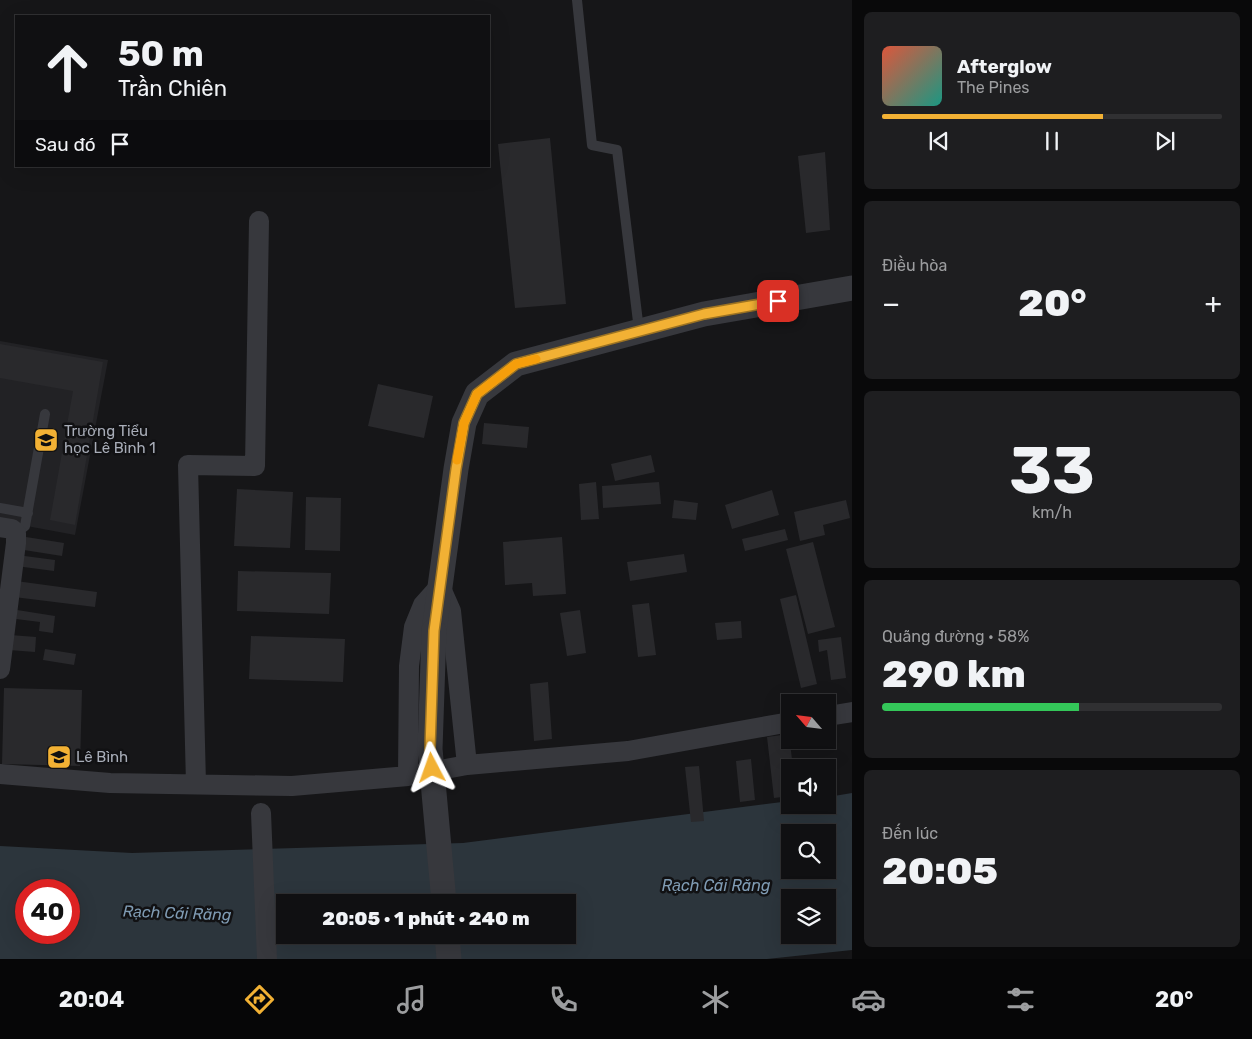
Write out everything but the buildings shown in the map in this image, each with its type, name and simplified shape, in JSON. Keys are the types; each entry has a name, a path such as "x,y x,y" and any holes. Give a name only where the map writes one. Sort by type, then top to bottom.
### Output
{"street":[{"path":"196,784 188,465 255,466 259,221"},
{"path":"443,894 430,748 434,631 464,423 477,394 516,364 704,314 852,288"},
{"path":"0,669 16,543 8,530"},
{"path":"440,586 451,611 467,765"},
{"path":"408,776 409,666 414,627 423,605 440,586"},
{"path":"836,715 852,712"},
{"path":"0,774 110,783 292,786 408,776 467,765 628,751 781,724"},
{"path":"261,813 267,959"},
{"path":"448,944 449,959"}],"lane":[{"path":"577,0 592,145 617,150 640,331"},
{"path":"8,530 25,526 45,414"},
{"path":"0,508 28,513"}],"shaded area":[{"name":"Trường Tiểu học Lê Bình 1","path":"0,341 108,360 75,535 0,521"}],"water":[{"name":"Rạch Cái Răng","path":"852,793 852,950 767,959 0,959 0,846 132,853 463,843 781,802 781,814 836,814 836,796"}],"slow traffic":[{"path":"457,460 464,423 477,394 516,364 536,359"}],"place":[{"name":"Trường Tiểu học Lê Bình 1","path":"46,440"},
{"name":"Lê Bình","path":"59,757"}],"route":[{"path":"432,768 430,748 434,631 464,423 477,394 516,364 704,314 778,301"}]}
